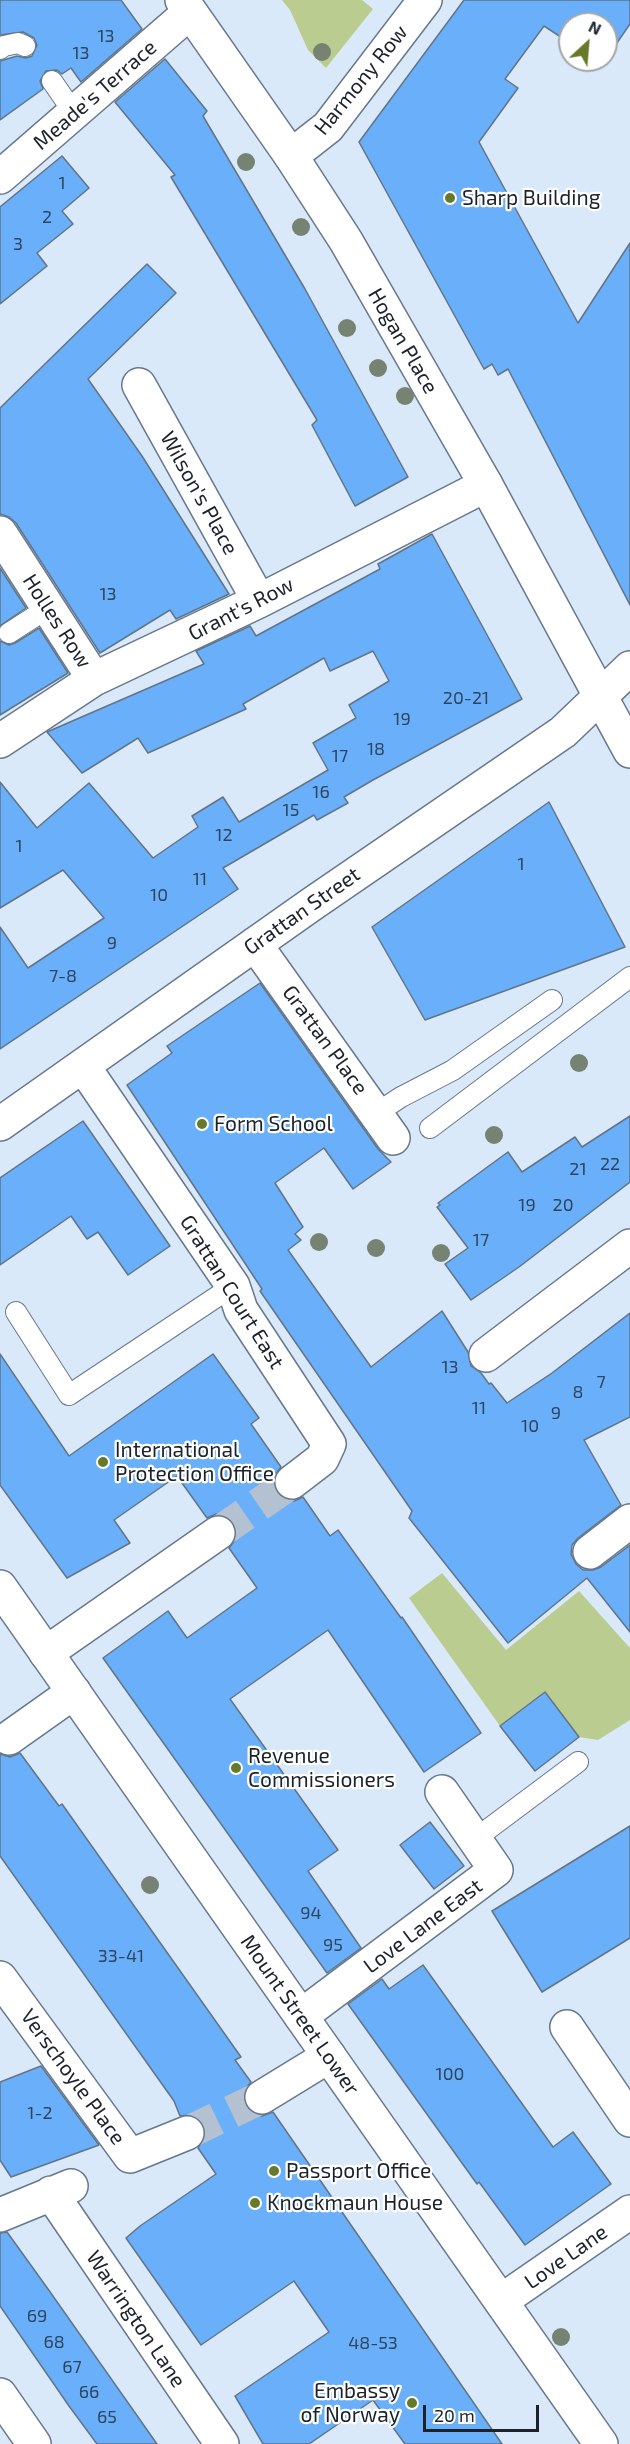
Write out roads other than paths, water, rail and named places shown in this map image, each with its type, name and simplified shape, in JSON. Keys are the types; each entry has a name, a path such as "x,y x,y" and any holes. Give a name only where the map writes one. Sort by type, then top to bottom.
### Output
{"street":[{"name":"Harmony Row","path":"291,156 328,127 425,0"},
{"name":"Hogan Place","path":"186,6 291,156 346,241 486,485 630,751"},
{"name":"Meade's Terrace","path":"0,177 74,113 186,6"},
{"name":"Wilson's Place","path":"139,385 264,598"},
{"name":"Grant's Row","path":"0,741 94,680 264,598 486,485"},
{"name":"Holles Row","path":"0,533 94,680"},
{"name":"Grattan Street","path":"0,1124 255,944 563,732 630,668"},
{"name":"Grattan Place","path":"255,944 385,1125"},
{"name":"Grattan Court East","path":"83,1066 233,1286 241,1310 328,1444 322,1459 292,1482"},
{"path":"486,1355 630,1246"},
{"path":"590,1552 630,1521"},
{"path":"46,1653 218,1533"},
{"name":"Mount Street Lower","path":"0,1587 601,2444"},
{"path":"9,1738 74,1692"},
{"name":"Love Lane East","path":"301,2016 496,1870 442,1792"},
{"name":"Verschoyle Place","path":"0,1978 130,2156 187,2133"},
{"path":"567,2027 630,2120"},
{"path":"262,2097 328,2056"},
{"name":"Warrington Lane","path":"0,2215 61,2190 222,2444"},
{"name":"Love Lane","path":"501,2301 630,2212"},
{"path":"0,2396 20,2439"}],"lane":[{"path":"0,49 18,43 25,46"},
{"path":"52,81 74,113"},
{"path":"9,633 48,608"},
{"path":"430,1128 630,977"},
{"path":"385,1125 401,1096 453,1070 552,1000"},
{"path":"16,1312 69,1395 233,1286"},
{"path":"475,1839 578,1762"}],"tunnel":[{"path":"218,1533 292,1482"},
{"path":"187,2133 262,2097"}],"place":[{"name":"Sharp Building","path":"450,198"},
{"name":"Form School","path":"202,1124"},
{"name":"International Protection Office","path":"103,1462"},
{"name":"Revenue Commissioners","path":"236,1768"},
{"name":"Passport Office","path":"274,2171"},
{"name":"Knockmaun House","path":"255,2203"},
{"name":"Embassy of Norway","path":"412,2403"}]}
